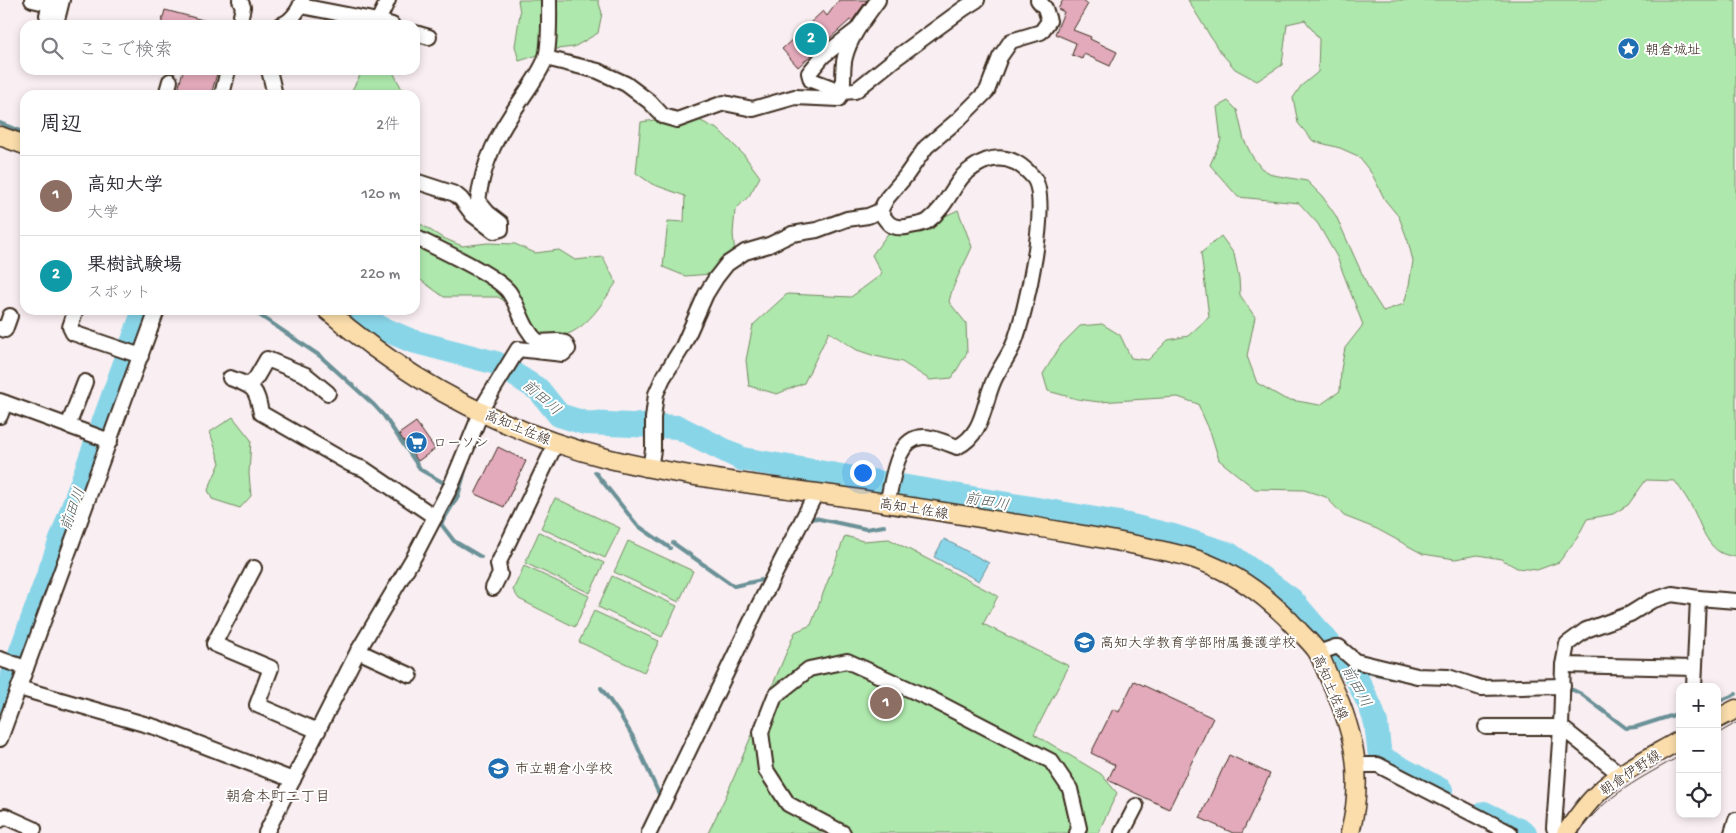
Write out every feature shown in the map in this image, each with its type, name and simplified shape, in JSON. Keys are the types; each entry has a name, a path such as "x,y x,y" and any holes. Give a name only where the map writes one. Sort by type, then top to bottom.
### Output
{"main road":[{"path":"0,136 20,143"},
{"name":"高知土佐線","path":"333,315 368,344 422,381 480,412 556,443 650,468 816,493 890,490 1118,540 1198,560 1238,580 1259,592 1326,650 1355,750 1357,797 1350,833"},
{"path":"1721,717 1736,709"},
{"name":"朝倉伊野線","path":"1566,833 1595,796 1621,775 1676,742"}],"street":[{"path":"32,0 50,4 47,14 58,16 62,0"},
{"path":"240,0 243,7 240,20"},
{"path":"385,20 388,0"},
{"path":"420,183 455,194 473,215 494,231 501,229 501,223 488,213 478,201 480,189 490,151 497,136 546,58 549,0"},
{"path":"546,58 598,71 626,84 650,102 663,116 678,120 724,103 752,109 795,98 839,99 843,92 844,57 856,30 878,0"},
{"path":"856,30 822,56 809,73 811,80 843,92 855,92 963,9 978,0"},
{"path":"650,468 653,450 653,418 656,394 663,378 683,346 706,294 727,264 745,252 792,234 817,230 847,219 868,216 880,211 887,198 905,177 926,147 959,119 987,91 1000,57 1012,41 1041,32 1049,21 1046,8 1038,0"},
{"path":"288,20 299,2 373,20"},
{"path":"420,34 429,37"},
{"path":"223,90 227,75"},
{"path":"270,75 274,90"},
{"path":"167,90 170,81"},
{"path":"880,211 888,224 896,228 926,223 942,210 963,176 985,160 1004,158 1023,166 1036,179 1041,200 1036,248 1024,313 1014,344 994,381 982,418 973,435 965,443 957,447 924,437 909,441 899,455 890,490"},
{"path":"266,833 358,651 391,596 451,486 480,412 502,374 518,349 563,354 568,349 565,343 558,341 538,342 528,332 517,305 508,291 494,279 420,240"},
{"path":"74,315 70,327 73,333 133,353"},
{"path":"0,740 19,688 14,664 106,440 133,353 155,315"},
{"path":"0,328 5,330 10,316"},
{"path":"249,385 256,378 267,359 306,375 328,393"},
{"path":"230,378 249,385 258,394 261,413 350,464 364,469 435,517"},
{"path":"68,426 85,382"},
{"path":"2,407 68,426 106,440"},
{"path":"493,588 500,574 498,564 556,443"},
{"path":"648,833 816,493"},
{"path":"254,568 214,644 271,668 256,705 318,731"},
{"path":"1559,833 1554,828 1563,665 1567,644 1586,630 1630,614 1651,601 1672,594 1736,601"},
{"path":"1694,683 1698,598"},
{"path":"1326,650 1339,647 1355,661 1417,676 1448,677 1481,688 1563,686"},
{"path":"358,651 410,675"},
{"path":"843,833 788,804 766,770 761,732 775,696 809,669 847,661 933,700 1051,761 1070,789 1079,828 1078,833"},
{"path":"1563,665 1694,668"},
{"path":"19,688 158,728 293,780"},
{"path":"1486,727 1561,727 1621,775"},
{"path":"1356,765 1378,765 1510,833"},
{"path":"1122,833 1136,806"},
{"path":"0,820 4,816 34,829"},
{"path":"1732,833 1736,820"}],"green space":[{"path":"518,0 598,0 602,13 598,33 574,47 557,49 519,61 515,46 520,13"},
{"path":"1188,0 1736,0 1736,556 1720,552 1709,541 1694,511 1675,481 1646,480 1628,505 1613,514 1587,519 1577,538 1559,562 1537,570 1517,568 1501,559 1478,555 1455,559 1423,554 1377,529 1344,516 1326,497 1304,490 1255,489 1219,460 1211,434 1198,404 1178,397 1099,402 1077,399 1048,391 1043,374 1061,345 1080,326 1102,324 1120,335 1131,358 1148,360 1168,340 1188,336 1209,317 1201,253 1221,236 1234,254 1240,295 1255,317 1247,356 1257,383 1285,399 1320,405 1340,391 1341,369 1345,348 1363,325 1337,257 1318,224 1299,203 1238,197 1210,165 1221,140 1217,107 1228,101 1237,110 1244,140 1261,168 1273,175 1307,181 1322,196 1336,216 1369,289 1383,311 1404,304 1413,261 1399,217 1385,200 1372,174 1358,156 1340,148 1313,141 1298,123 1293,98 1301,86 1318,72 1319,39 1305,20 1287,24 1282,65 1257,81 1235,69 1218,49"},
{"path":"360,75 395,75 402,90 352,90"},
{"path":"689,115 719,130 744,155 760,177 749,196 735,210 733,234 735,255 711,274 685,276 663,267 668,221 684,222 685,196 652,184 636,173 641,122"},
{"path":"958,210 972,247 956,281 949,302 966,323 967,353 952,378 930,380 902,362 857,350 829,332 804,383 777,394 749,386 746,360 753,325 787,294 851,297 882,274 872,255 893,227 922,227"},
{"path":"420,224 441,237 462,246 488,243 515,244 535,253 559,250 575,260 603,257 616,283 590,319 572,332 562,336 551,337 525,329 513,306 498,297 444,297 420,280"},
{"path":"233,417 251,440 249,474 251,496 240,508 212,499 208,490 220,463 210,432"},
{"path":"555,498 620,528 605,558 541,528"},
{"path":"539,532 604,563 590,593 525,563"},
{"path":"845,536 863,541 889,539 998,596 983,624 1069,666 1034,734 1101,774 1117,793 1098,833 708,833 726,796 795,632 811,625"},
{"path":"628,541 693,571 679,602 614,572"},
{"path":"524,566 589,596 575,627 519,599 513,590"},
{"path":"612,576 677,606 662,637 598,607"},
{"path":"594,611 659,641 644,672 579,642"}],"water":[{"path":"944,539 989,563 979,581 934,557"}],"building":[{"path":"839,0 867,0 852,21 850,20 798,67 782,49 823,11 827,16"},
{"path":"1063,0 1080,0 1088,4 1073,30 1091,37 1090,39 1117,52 1110,66 1084,54 1082,59 1072,55 1076,43 1055,34 1064,12 1058,9"},
{"path":"165,10 203,20 162,20"},
{"path":"182,75 217,75 212,90 178,90"},
{"name":"ローソン","path":"416,422 435,449 418,461 399,434"},
{"path":"498,447 526,461 504,507 475,494"},
{"path":"1134,681 1213,718 1169,809 1108,780 1115,765 1091,753 1113,709 1119,712"},
{"path":"1229,755 1270,774 1242,833 1233,833 1200,818"}],"waterway":[{"path":"0,123 20,131"},
{"name":"前田川","path":"0,709 142,315"},
{"path":"259,315 320,356 374,405 384,416 421,470 444,483"},
{"name":"前田川","path":"363,315 379,327 412,341 496,363 539,390 559,415 585,423 678,427 742,459 1119,523 1173,536 1229,554 1292,600 1351,669 1371,708 1376,723 1380,757 1441,790"},
{"path":"466,467 458,496 441,524 454,541 481,557"},
{"path":"595,472 637,525 670,548"},
{"path":"808,520 815,518 866,529 884,526"},
{"path":"673,543 734,586 766,579 767,577"},
{"path":"1351,669 1400,679"},
{"path":"601,688 633,737 659,794"},
{"path":"1565,690 1573,690 1581,694 1626,728 1636,727 1676,714"},
{"path":"1721,700 1736,694"},
{"name":"前田川","path":"1484,813 1525,833"}],"tram line":[{"path":"1721,732 1736,723"},
{"path":"1579,833 1600,808 1612,798 1638,780 1676,758"}],"place":[{"name":"果樹試験場","path":"811,39"},
{"name":"朝倉城址","path":"1629,49"},
{"name":"ローソン","path":"417,442"},
{"name":"高知大学教育学部附属養護学校","path":"1084,642"},
{"name":"高知大学","path":"886,703"},
{"name":"市立朝倉小学校","path":"499,768"}],"district":[{"name":"朝倉本町二丁目","path":"278,796"}]}
